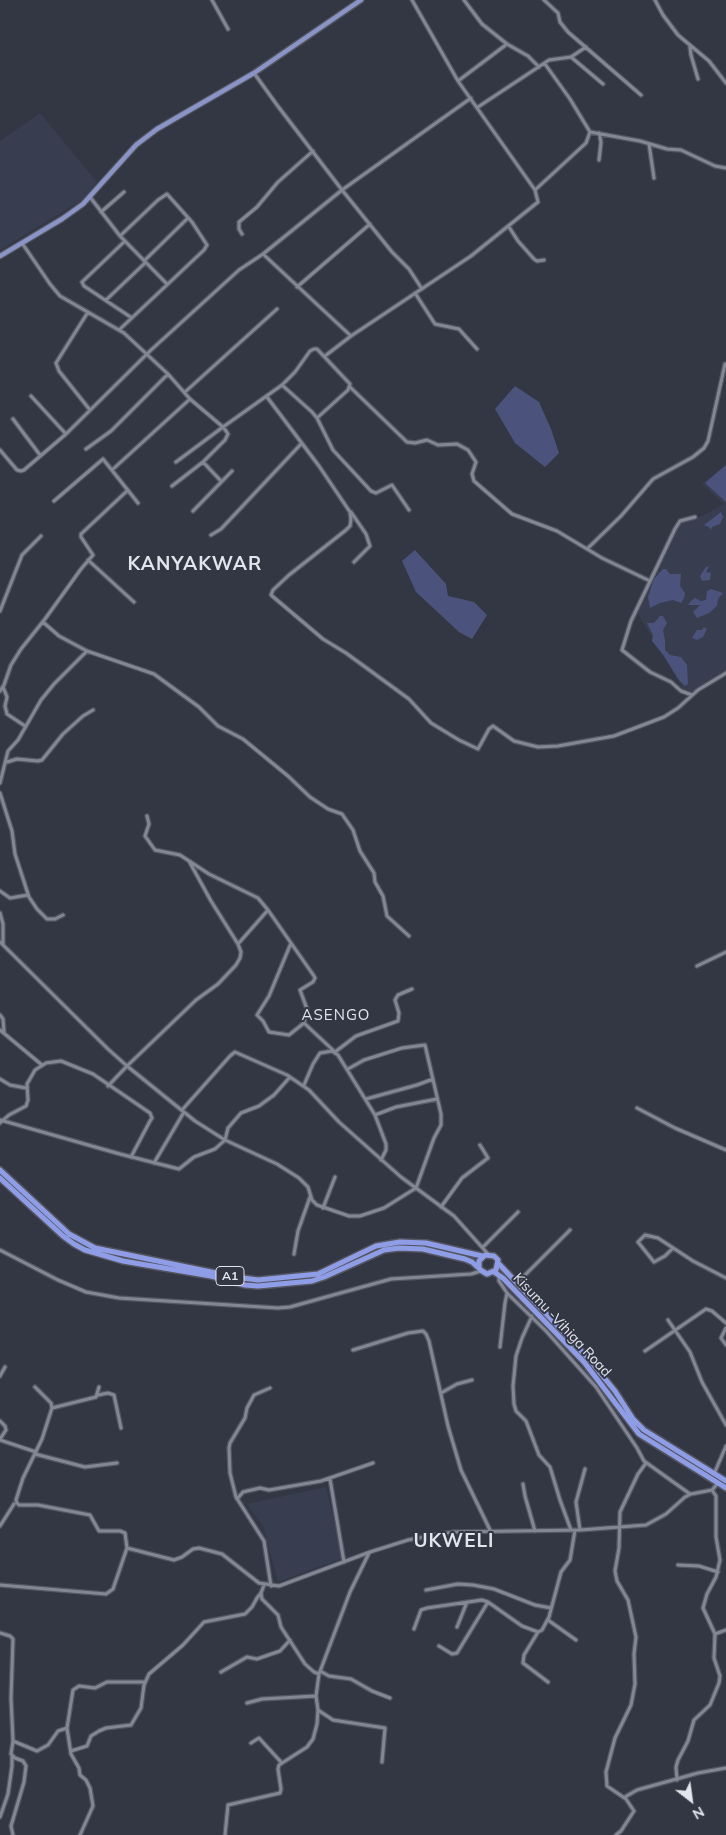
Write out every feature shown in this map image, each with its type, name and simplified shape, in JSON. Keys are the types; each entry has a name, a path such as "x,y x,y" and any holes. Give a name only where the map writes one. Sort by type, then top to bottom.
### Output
{"highway":[{"name":"A1","path":"0,1170 69,1234 95,1248 235,1278 258,1280 318,1274 376,1246 400,1242 426,1243 485,1255"},
{"name":"A1","path":"0,1178 63,1236 85,1250 123,1261 211,1276 245,1285 258,1286 312,1281 384,1250 399,1248 415,1248 444,1253 469,1260 487,1274 496,1273"},
{"path":"480,1269 479,1261 485,1255 494,1256 498,1264 496,1273"},
{"name":"Kisumu -Vihiga Road","path":"498,1264 588,1358 615,1391 640,1427 665,1445 726,1481"},
{"name":"Kisumu -Vihiga Road","path":"496,1273 589,1368 639,1434 726,1488"}],"main road":[{"path":"0,256 68,215 90,197 126,156 146,137 166,123 254,72 361,0"}],"street":[{"path":"212,0 228,29"},
{"path":"325,356 471,256 538,202 535,190 458,81 412,0"},
{"path":"464,0 482,24 507,44 528,56 539,67"},
{"path":"544,0 558,13 560,22 568,32 641,95"},
{"path":"655,0 678,35 709,61 726,82"},
{"path":"458,81 507,44"},
{"path":"478,107 549,60 571,56 586,47"},
{"path":"690,47 698,79"},
{"path":"571,56 603,84"},
{"path":"545,64 570,99 590,132"},
{"path":"254,72 342,190 392,252 409,269 422,289"},
{"path":"0,450 18,471 24,470 40,454 66,434 147,354 239,270 263,254 342,190 471,98"},
{"path":"590,132 680,150 715,166 726,168"},
{"path":"535,190 586,143 590,132"},
{"path":"599,133 601,142 599,160"},
{"path":"648,143 654,178"},
{"path":"242,234 238,229 239,222 257,207 278,182 313,151"},
{"path":"101,212 124,192"},
{"path":"119,330 204,250 207,245 188,218 167,194 158,200 120,236"},
{"path":"90,197 120,236 167,284"},
{"path":"106,301 188,218"},
{"path":"297,287 370,224"},
{"path":"509,227 518,241 534,259 537,261 544,260"},
{"path":"125,241 82,282 84,286 132,318"},
{"path":"22,243 56,292 66,300 119,330 168,374 190,399 223,427 228,434 227,438 203,462 172,486"},
{"path":"263,254 352,336"},
{"path":"415,293 435,324 459,329 478,349"},
{"path":"185,392 277,308"},
{"path":"88,312 56,363 59,371 90,410"},
{"path":"176,462 267,397 295,372 312,350 317,349 348,380 350,387 407,442 427,440 438,445 457,444 468,450 476,462 472,474 474,481 512,514 557,531 602,558 650,581"},
{"path":"588,548 621,516 653,479 693,456 707,444 725,364"},
{"path":"86,450 111,431 168,374"},
{"path":"282,384 301,400 317,418 333,450 371,491 376,493 392,486 409,510"},
{"path":"317,418 350,387"},
{"path":"31,396 66,434"},
{"path":"267,397 319,466 366,534 369,544 368,548 354,562"},
{"path":"112,470 190,399"},
{"path":"13,419 40,454"},
{"path":"211,535 221,529 301,444"},
{"path":"54,501 102,460 105,460 138,503"},
{"path":"203,462 221,481"},
{"path":"193,511 232,471"},
{"path":"0,691 15,658 94,554 81,537 81,534 128,490"},
{"path":"350,512 350,526 289,575 273,590 271,595 323,639 346,653 409,699 431,723 475,749 479,748 489,729 493,726 514,741 538,747 558,746 614,736 664,717 678,708 692,695 726,673"},
{"path":"692,695 681,691 671,682 650,672 622,650 631,621 679,522 695,517"},
{"path":"0,611 22,555 41,536"},
{"path":"88,560 134,602"},
{"path":"42,622 59,636 87,651 154,674 199,707 218,726 244,739 310,797 328,809 342,814 354,830 360,851 374,873 375,882 383,896 387,916 409,936"},
{"path":"0,783 7,762 8,751 18,740 47,692 87,651"},
{"path":"3,687 7,695 5,706 7,714 25,726"},
{"path":"7,762 17,759 38,762 42,760 63,734 81,717 93,710"},
{"path":"0,768 5,768"},
{"path":"0,793 12,831 15,854 31,903 48,919 55,919 63,915"},
{"path":"0,814 5,812"},
{"path":"148,816 149,824 145,836 153,848 158,851 180,855 209,874 258,898 291,942 315,978 313,982 300,990 307,1009 304,1023 292,1034 285,1036 268,1032 263,1021 257,1015 269,996 291,942"},
{"path":"108,1086 196,1000 218,984 236,965 241,955 238,944 211,902 189,861"},
{"path":"0,891 10,898 28,895"},
{"path":"238,944 268,910"},
{"path":"0,913 3,924 1,943 108,1049 128,1066 194,1121 226,1140 258,1154 291,1173 306,1185 317,1205 349,1216 360,1216 384,1208 416,1188 434,1138 441,1125 441,1114 426,1046 423,1044 402,1048 364,1060 348,1069"},
{"path":"697,966 726,952"},
{"path":"304,1085 308,1073 322,1052 335,1052 356,1036 398,1021 399,1013 395,1000 398,996 412,989"},
{"path":"0,1015 3,1019 4,1032"},
{"path":"304,1023 335,1052 348,1069 376,1115 386,1144 386,1150 381,1160"},
{"path":"0,1030 42,1065"},
{"path":"154,1164 183,1111 230,1056 236,1052 304,1085 381,1160 441,1208 454,1216 483,1247 485,1255"},
{"path":"1,1121 26,1106 28,1100 26,1088 31,1076 42,1065 56,1061 67,1063 93,1074 150,1113 150,1121 131,1157"},
{"path":"1,1121 154,1164 179,1169 194,1157 215,1150 226,1140 228,1128 241,1113 259,1106 274,1095 290,1077"},
{"path":"0,1079 10,1085 26,1088"},
{"path":"366,1099 433,1079"},
{"path":"376,1115 396,1107 437,1099"},
{"path":"637,1108 675,1128 726,1150"},
{"path":"441,1208 462,1178 488,1158 480,1144"},
{"path":"323,1208 335,1177"},
{"path":"294,1254 298,1231 311,1196"},
{"path":"483,1247 518,1212"},
{"path":"516,1283 570,1230"},
{"path":"673,1248 665,1256 654,1262 638,1242 644,1235 661,1240 726,1278"},
{"path":"0,1250 58,1280 86,1292 119,1298 278,1308 290,1307 390,1279 441,1274 471,1274 480,1269"},
{"path":"496,1273 507,1293 532,1316 590,1380 646,1463 690,1494"},
{"path":"500,1347 507,1293"},
{"path":"645,1351 706,1308 726,1323"},
{"path":"532,1316 516,1356 513,1386 514,1404 518,1413 526,1421 539,1455 550,1467 560,1500 573,1530 570,1560 560,1574 548,1620 524,1655 523,1662 548,1682"},
{"path":"668,1320 690,1352 702,1382 726,1425"},
{"path":"726,1328 721,1338 726,1345"},
{"path":"354,1350 388,1338 417,1331 425,1332 429,1341 448,1426 461,1470 491,1532"},
{"path":"0,1376 5,1367"},
{"path":"441,1393 457,1384 472,1380"},
{"path":"0,1585 56,1589 96,1595 109,1594 113,1589 127,1548 125,1533 120,1531 99,1531 92,1518 88,1515 38,1505 18,1504 16,1500 21,1485 36,1453 52,1408 51,1404 35,1387"},
{"path":"98,1395 99,1387"},
{"path":"270,1388 254,1395 247,1408 245,1418 230,1444 230,1473 237,1499 264,1541 271,1586"},
{"path":"52,1408 94,1398 98,1395 114,1394 122,1428"},
{"path":"0,1422 5,1426 6,1430 0,1440 36,1453 85,1467 117,1463"},
{"path":"714,1474 726,1446"},
{"path":"237,1499 248,1491 260,1488 267,1490 330,1479 373,1462"},
{"path":"616,1835 621,1831 634,1811 625,1797 607,1786 608,1776 606,1772 615,1738 631,1705 635,1684 634,1654 636,1632 632,1623 628,1600 615,1573 619,1548 621,1510 638,1474 646,1463"},
{"path":"580,1530 576,1502 585,1469"},
{"path":"330,1479 344,1562"},
{"path":"127,1548 174,1560 194,1549 211,1550 232,1561 264,1585 284,1585 370,1552 408,1540 445,1533 580,1530 646,1525 655,1522 690,1494 712,1490 718,1483"},
{"path":"523,1484 535,1530"},
{"path":"677,1780 676,1767 688,1741 694,1720 710,1705 720,1676 714,1658 715,1634 702,1608 718,1572 720,1557 716,1537 716,1496 712,1490"},
{"path":"0,1526 14,1504"},
{"path":"225,1835 228,1805 280,1793 278,1770 281,1762 310,1743 316,1733 318,1710 316,1696 320,1673 350,1592 370,1552"},
{"path":"678,1565 699,1566 718,1572"},
{"path":"426,1590 458,1584 473,1585 551,1608"},
{"path":"71,1751 86,1746 91,1736 106,1728 131,1726 141,1708 145,1682 149,1674 183,1645 204,1622 244,1614 252,1608 264,1585"},
{"path":"261,1593 264,1602 278,1615 281,1627 305,1664 314,1672 351,1679 372,1692 390,1698"},
{"path":"414,1629 423,1609 482,1600 488,1602 513,1621 538,1632"},
{"path":"457,1627 467,1602"},
{"path":"439,1646 452,1654 457,1653 488,1602"},
{"path":"548,1620 576,1640"},
{"path":"715,1634 726,1630"},
{"path":"0,1633 13,1639 11,1698 12,1766 8,1794 0,1817"},
{"path":"221,1672 247,1657 257,1659 280,1651 290,1640"},
{"path":"80,1835 91,1813 93,1804 90,1788 86,1780 80,1776 79,1768 72,1757 68,1728 73,1691 76,1688 95,1688 110,1682 145,1682"},
{"path":"247,1703 262,1699 316,1696"},
{"path":"318,1710 333,1720 384,1728 382,1762"},
{"path":"13,1741 37,1751 48,1746 58,1731 68,1728"},
{"path":"250,1743 259,1738 281,1762"},
{"path":"12,1756 23,1761 26,1766 24,1782 11,1826 12,1835"},
{"path":"625,1797 637,1790 698,1773 726,1768"}],"shaded area":[{"path":"40,113 97,182 82,200 0,250 0,141"},
{"path":"515,386 539,402 551,429 559,453 545,467 515,443 495,409"},
{"path":"726,464 726,672 691,693 683,689 638,614 681,523 702,516 724,504 702,484"},
{"path":"726,465 726,502 705,483"},
{"path":"721,512 723,517 720,524 712,527 711,530 704,525"},
{"path":"415,550 446,584 448,596 474,602 487,615 472,639 459,632 416,592 402,561"},
{"path":"709,566 706,572 711,573 710,580 702,581 700,576 706,567"},
{"path":"663,569 666,569 670,574 681,574 680,586 685,593 684,598 681,603 673,600 650,608 648,597 654,579"},
{"path":"711,589 723,593 718,599 717,606 709,613 697,618 693,612 700,605 688,605 695,598 701,601 706,600 707,591"},
{"path":"660,616 663,616 667,623 663,630 665,650 670,655 681,657 687,665 688,684 685,686 652,641 653,635 647,623 654,623"},
{"path":"704,627 707,629 703,637 697,640 692,638 697,630 702,630"},
{"path":"326,1487 343,1558 278,1582 263,1526 247,1504"}],"district":[{"name":"KANYAKWAR","path":"195,564"},
{"name":"ASENGO","path":"336,1015"},
{"name":"UKWELI","path":"454,1541"}]}
